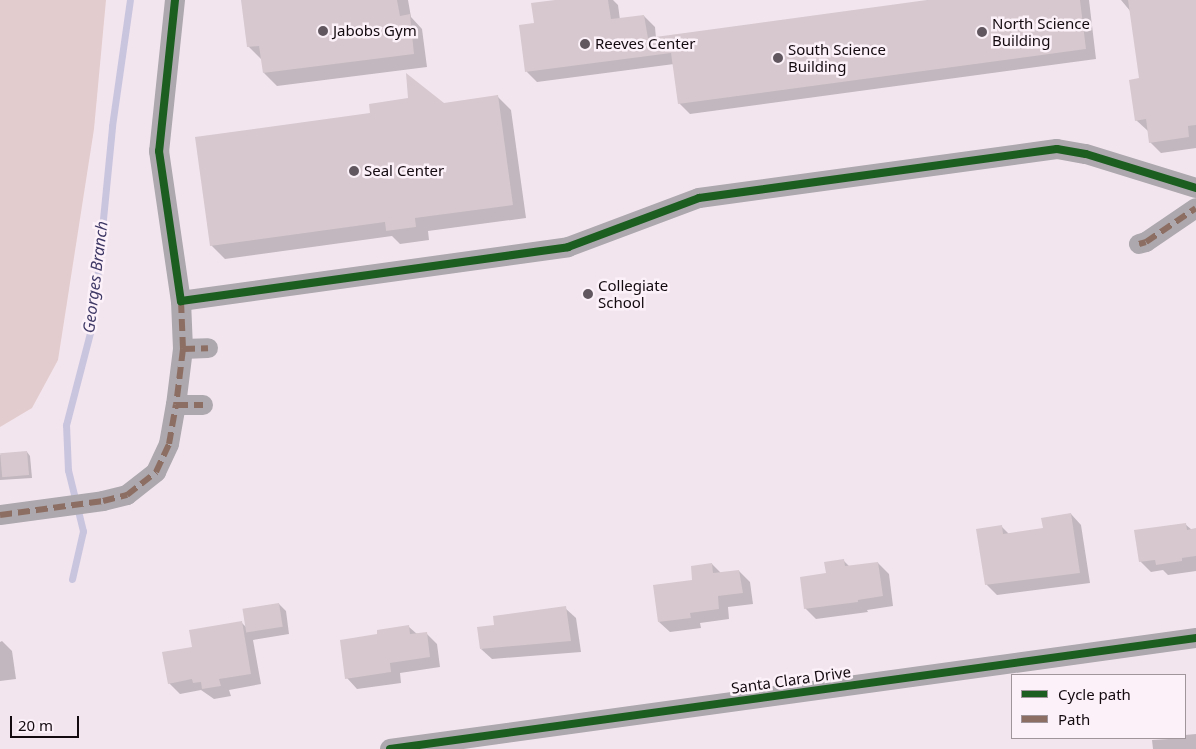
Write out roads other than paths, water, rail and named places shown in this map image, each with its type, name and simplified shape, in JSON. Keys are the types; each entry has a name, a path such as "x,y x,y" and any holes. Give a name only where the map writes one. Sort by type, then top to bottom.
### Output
{"street":[{"path":"0,515 62,507 127,495 156,472 169,444 183,349 181,301 159,150 175,0"},
{"path":"181,301 568,247 699,198 1057,149 1086,154 1196,188"},
{"path":"1139,244 1146,242 1196,208"},
{"path":"183,349 208,348"},
{"path":"176,405 203,405"},
{"name":"Santa Clara Drive","path":"390,749 1196,638"}],"waterway":[{"name":"Georges Branch","path":"72,579 83,531 68,470 66,425 93,321 112,126 130,0"}],"place":[{"name":"Jabobs Gym","path":"323,31"},
{"name":"North Science Building","path":"982,32"},
{"name":"Reeves Center","path":"585,44"},
{"name":"South Science Building","path":"778,58"},
{"name":"Seal Center","path":"354,171"},
{"name":"Collegiate School","path":"588,294"}]}
